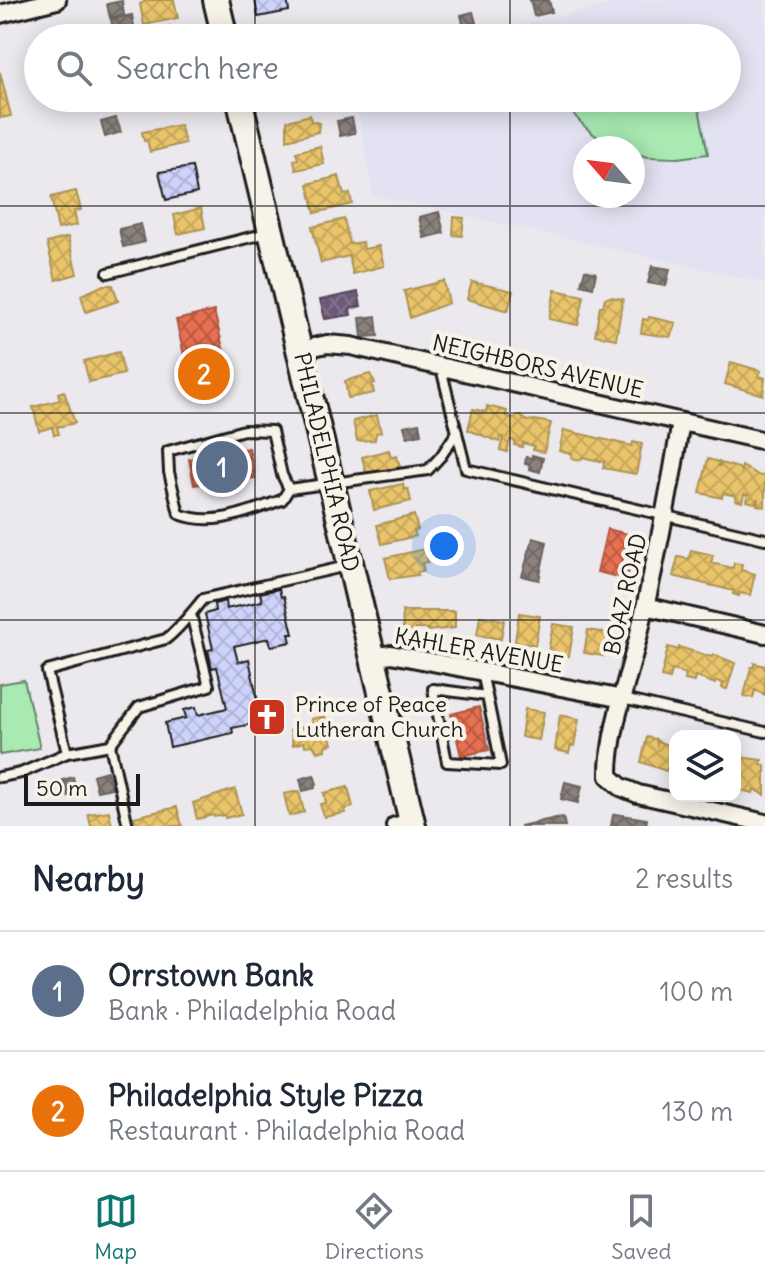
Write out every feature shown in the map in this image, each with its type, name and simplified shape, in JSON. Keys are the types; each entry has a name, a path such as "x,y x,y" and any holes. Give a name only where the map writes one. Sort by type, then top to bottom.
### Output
{"main road":[{"path":"216,0 222,24"},
{"name":"PHILADELPHIA ROAD","path":"242,112 374,657 406,825"}],"street":[{"path":"0,14 57,0"},
{"name":"NEIGHBORS AVENUE","path":"300,350 327,344 351,346 765,441"},
{"name":"BOAZ ROAD","path":"681,422 665,515 609,764 609,776 621,787 638,794 765,823"},
{"path":"645,606 765,634"},
{"name":"KAHLER AVENUE","path":"374,657 391,654 623,699"}],"lane":[{"path":"108,273 271,232"},
{"path":"441,366 466,469 765,539"},
{"path":"244,430 272,431 282,475 289,489 282,500 222,520 196,521 179,514 169,472 168,451 244,430"},
{"path":"289,489 428,470 457,432"},
{"path":"67,753 47,671 166,639 179,629 203,599 351,564"},
{"path":"0,777 21,773 67,753 110,745 139,707 209,686 191,614"},
{"path":"482,671 501,765 447,762 433,689 487,696"},
{"path":"623,699 765,732"},
{"path":"110,745 128,826"}],"shaded area":[{"path":"630,0 765,0 765,283 373,195 358,112 741,112 741,24 524,24"}],"green space":[{"path":"572,112 700,112 708,154 678,158 648,157 645,156 645,136 596,136"},
{"path":"24,680 40,748 0,755 0,684"}],"building: Homes":[{"path":"148,0 174,0 178,18 144,24 140,4"},
{"path":"0,72 11,116 0,118"},
{"path":"310,115 311,121 319,123 318,132 287,140 287,121"},
{"path":"180,125 185,143 150,152 142,132"},
{"path":"320,146 324,164 296,170 296,152"},
{"path":"339,176 344,195 350,194 352,204 315,213 308,184"},
{"path":"76,191 81,210 74,211 77,225 58,229 51,197"},
{"path":"201,208 205,228 178,234 174,215"},
{"path":"454,217 464,218 462,236 453,235"},
{"path":"344,219 350,244 362,242 364,249 379,246 384,266 353,274 349,256 321,263 312,227"},
{"path":"68,237 77,274 56,280 47,243"},
{"path":"444,281 449,303 410,318 404,291"},
{"path":"472,282 513,291 508,311 467,299"},
{"path":"104,285 113,285 118,301 86,312 81,295"},
{"path":"555,290 584,296 578,325 549,319"},
{"path":"605,298 623,299 616,339 595,335 600,306 603,306"},
{"path":"649,317 676,323 670,337 641,333 643,319 648,320"},
{"path":"119,352 124,374 89,382 84,361"},
{"path":"731,362 761,371 759,376 765,378 763,395 725,384"},
{"path":"370,374 375,383 372,384 374,393 348,398 345,381"},
{"path":"64,391 75,423 57,427 59,434 54,435 52,427 39,431 33,407 60,400 58,393"},
{"path":"487,406 507,411 506,416 514,418 519,415 527,421 551,423 544,452 533,450 534,446 523,443 522,447 514,445 515,441 510,440 507,452 500,450 503,437 499,442 468,430 473,409 486,412"},
{"path":"377,415 381,432 376,433 375,440 357,441 353,421"},
{"path":"564,430 632,446 633,442 642,444 636,474 603,468 604,462 571,458 572,454 559,451"},
{"path":"389,450 391,457 397,456 400,467 367,476 362,457"},
{"path":"708,459 719,462 718,466 721,463 741,471 742,466 760,476 765,475 765,507 757,505 758,498 755,503 746,501 748,495 744,494 742,502 735,500 736,496 723,493 722,498 700,493"},
{"path":"403,484 411,501 374,510 370,491"},
{"path":"414,515 418,530 414,531 416,536 382,544 377,525"},
{"path":"425,549 428,562 422,563 424,571 417,572 418,575 390,579 385,558"},
{"path":"691,550 713,555 711,563 733,568 734,563 742,564 741,570 755,574 750,595 739,593 739,596 733,594 734,591 673,576 678,557 689,559"},
{"path":"402,611 455,611 455,628 403,632"},
{"path":"519,613 540,616 535,645 515,642"},
{"path":"480,616 504,620 501,639 477,635"},
{"path":"553,624 574,627 569,656 548,653"},
{"path":"588,630 608,633 604,656 584,653"},
{"path":"668,647 679,650 679,647 712,657 713,654 735,663 727,689 722,688 723,683 716,681 715,684 695,676 694,682 685,680 686,674 672,670 670,679 661,677"},
{"path":"754,663 765,666 765,695 755,690 753,698 744,696"},
{"path":"525,709 544,712 539,740 521,737"},
{"path":"560,715 579,719 574,746 571,745 569,753 555,750"},
{"path":"325,716 332,744 325,746 326,750 317,752 313,745 305,746 304,742 293,745 290,730 312,725 311,719"},
{"path":"647,737 656,739 657,744 658,741 669,746 669,768 666,771 641,762"},
{"path":"741,757 762,760 761,764 765,765 765,795 754,789 753,793 741,790"},
{"path":"348,787 353,807 345,809 345,813 324,817 320,804 326,803 324,793"},
{"path":"235,789 242,814 197,819 193,803"},
{"path":"299,791 304,812 289,816 284,794"},
{"path":"177,807 182,826 137,826 134,817"},
{"path":"109,811 112,826 91,826 88,814"}],"building: Shops":[{"path":"214,311 231,381 192,390 176,320"},
{"path":"249,448 255,478 194,485 189,459"},
{"path":"607,529 628,534 622,564 630,565 627,579 597,572"},
{"path":"479,707 489,750 461,756 451,714"}],"building: Offices":[{"path":"358,292 361,306 350,309 351,315 325,319 320,300"}],"building: Industry":[{"path":"530,0 549,0 552,12 534,16"},
{"path":"122,1 124,15 110,18 107,4"},
{"path":"473,12 476,24 463,24 461,15"},
{"path":"132,15 134,24 112,24 111,19"},
{"path":"116,118 121,132 105,137 101,122"},
{"path":"352,118 355,133 340,136 337,121"},
{"path":"439,212 444,233 424,238 419,217"},
{"path":"141,224 145,242 123,247 119,229"},
{"path":"652,266 670,269 666,286 648,283"},
{"path":"585,270 596,273 593,287 581,284"},
{"path":"376,316 378,336 362,337 360,318"},
{"path":"419,423 421,434 407,437 404,426"},
{"path":"532,455 543,458 540,472 529,469 530,465 525,464 526,457 532,458"},
{"path":"533,538 547,542 539,580 522,576"},
{"path":"107,771 112,788 97,791 93,775"},
{"path":"314,775 315,788 303,791 300,779"},
{"path":"73,777 77,794 68,796 63,780"},
{"path":"565,782 582,786 578,803 561,799"},
{"path":"616,814 647,819 646,826 611,826"},
{"path":"563,817 565,826 520,826 556,818"}],"building: Other":[{"path":"255,0 287,0 289,11 258,17"},
{"path":"192,167 197,193 166,200 159,172"},
{"path":"279,589 281,597 284,596 293,634 289,634 291,642 271,646 269,638 234,646 238,662 249,659 262,722 232,728 233,733 170,747 165,723 186,718 184,710 196,707 198,715 227,708 217,667 212,668 208,650 213,649 205,614 215,611 214,604 225,601 226,609 262,601 260,593"}],"place":[{"name":"Philadelphia Style Pizza","path":"204,374"},
{"name":"Orrstown Bank","path":"222,467"},
{"name":"Prince of Peace Lutheran Church","path":"267,717"}]}
